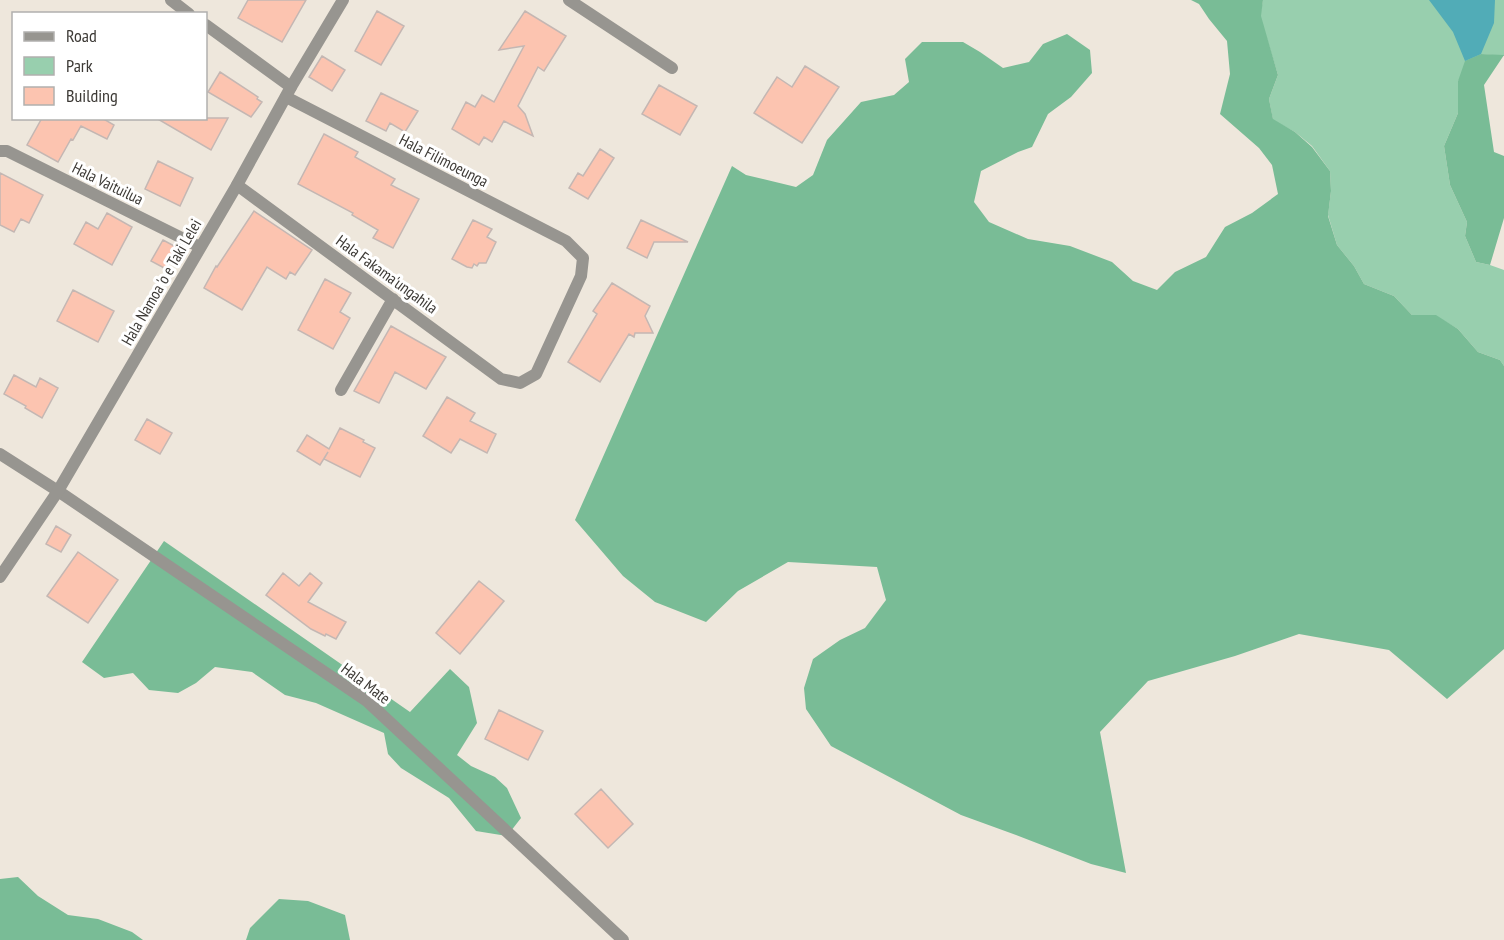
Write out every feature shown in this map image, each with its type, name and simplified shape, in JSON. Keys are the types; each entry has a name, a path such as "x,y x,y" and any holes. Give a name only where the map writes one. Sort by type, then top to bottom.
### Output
{"street":[{"path":"171,0 186,12"},
{"name":"Hala Namoa 'o e Taki Lelei","path":"0,577 58,491 343,0"},
{"path":"569,0 672,68"},
{"name":"Hala Filimoeunga","path":"207,26 289,92 566,241 582,258 581,276 536,374 520,383"},
{"name":"Hala Vaituilua","path":"0,152 7,151 200,247"},
{"name":"Hala Fakama'ungahila","path":"237,185 501,379 520,383"},
{"path":"342,390 393,299"},
{"name":"Hala Mate","path":"0,454 367,701 623,940"}],"green space":[{"path":"1191,0 1263,0 1261,16 1278,75 1269,99 1273,119 1295,132 1312,147 1330,171 1331,191 1328,216 1337,245 1354,266 1364,284 1394,296 1412,315 1436,315 1458,329 1478,352 1500,360 1504,366 1504,649 1447,699 1389,650 1299,634 1235,656 1148,681 1100,732 1126,873 1091,864 961,815 831,746 806,709 804,688 813,659 840,640 865,628 886,600 877,567 788,562 738,591 706,622 655,602 623,576 575,520 732,166 746,175 796,187 813,175 827,140 861,102 894,95 909,82 905,59 922,42 963,42 1003,68 1029,62 1043,44 1067,34 1090,50 1092,73 1071,97 1048,114 1032,147 981,171 974,202 989,222 1028,239 1070,246 1112,262 1133,281 1157,290 1175,272 1206,257 1225,227 1252,213 1278,194 1272,165 1259,148 1220,114 1230,74 1227,41 1199,4"},
{"path":"1263,0 1504,0 1504,56 1481,54 1458,81 1458,113 1444,146 1450,185 1467,222 1465,236 1476,262 1504,270 1504,366 1500,360 1478,352 1458,329 1436,316 1412,315 1394,296 1364,284 1354,266 1337,245 1328,215 1331,191 1330,171 1312,146 1295,132 1273,120 1269,99 1278,75 1260,16"},
{"path":"1481,54 1504,55 1484,85 1494,152 1504,156 1504,218 1490,265 1476,262 1465,236 1467,222 1450,185 1444,146 1458,113 1458,81 1465,61"},
{"path":"164,541 410,712 450,669 469,687 477,723 457,755 471,766 495,777 507,788 521,818 507,836 476,831 449,798 401,768 388,754 384,733 316,703 285,695 252,672 215,667 196,683 178,693 149,690 133,673 104,678 82,662"},
{"path":"18,877 38,896 68,915 98,919 132,932 143,940 0,940 0,879"},
{"path":"279,899 308,901 345,915 350,940 246,940 250,928"}],"water":[{"path":"1429,0 1495,0 1494,23 1481,54 1465,61 1453,32"}],"building":[{"path":"248,0 306,0 282,42 238,18"},
{"path":"377,11 404,26 381,65 355,51"},
{"path":"525,11 566,36 544,71 538,67 518,106 525,114 533,136 504,121 492,142 484,137 479,145 452,129 466,102 475,107 482,95 494,102 524,46 499,50"},
{"path":"322,56 345,70 332,91 309,77"},
{"path":"805,66 839,87 802,143 754,113 777,77 792,87"},
{"path":"220,72 262,102 251,117 208,92"},
{"path":"659,85 697,106 680,135 642,114"},
{"path":"381,93 418,111 405,132 390,123 386,131 366,121"},
{"path":"228,118 211,150 159,120"},
{"path":"41,120 105,120 114,125 107,139 81,126 58,162 27,145"},
{"path":"324,134 358,152 355,157 395,179 391,185 419,199 393,248 373,238 378,230 352,215 353,213 298,184"},
{"path":"600,149 614,158 588,199 569,188 578,173 583,176"},
{"path":"158,161 193,178 180,206 145,189"},
{"path":"0,173 43,195 29,223 21,219 14,232 0,225"},
{"path":"254,211 312,250 295,275 290,272 286,279 267,267 242,310 204,288 216,266"},
{"path":"107,213 132,227 112,265 74,244 86,222 98,229"},
{"path":"473,220 492,229 487,237 496,242 486,263 479,263 477,266 474,264 472,268 452,259"},
{"path":"641,220 688,242 654,242 647,258 627,248"},
{"path":"163,240 178,248 166,269 151,261"},
{"path":"325,279 351,293 340,312 350,318 333,349 298,330"},
{"path":"612,283 650,306 645,316 653,333 635,333 634,337 629,334 600,382 568,362 597,314 593,311"},
{"path":"73,290 114,311 98,342 57,321"},
{"path":"391,326 446,357 426,389 395,372 379,403 354,391"},
{"path":"14,375 36,387 40,378 58,388 42,418 4,394"},
{"path":"447,397 475,413 470,421 496,434 487,453 460,439 451,453 423,436"},
{"path":"147,419 172,433 160,454 135,440"},
{"path":"340,428 375,448 360,477 324,459 328,452 320,465 297,451 307,435 329,449"},
{"path":"56,526 71,535 61,552 46,544"},
{"path":"78,552 118,580 88,623 47,596"},
{"path":"283,573 299,586 310,573 322,583 308,602 346,622 336,639 311,629 266,595"},
{"path":"479,581 504,601 460,654 436,633"},
{"path":"499,710 543,731 528,760 485,739"},
{"path":"601,789 633,824 608,848 575,814"}]}
